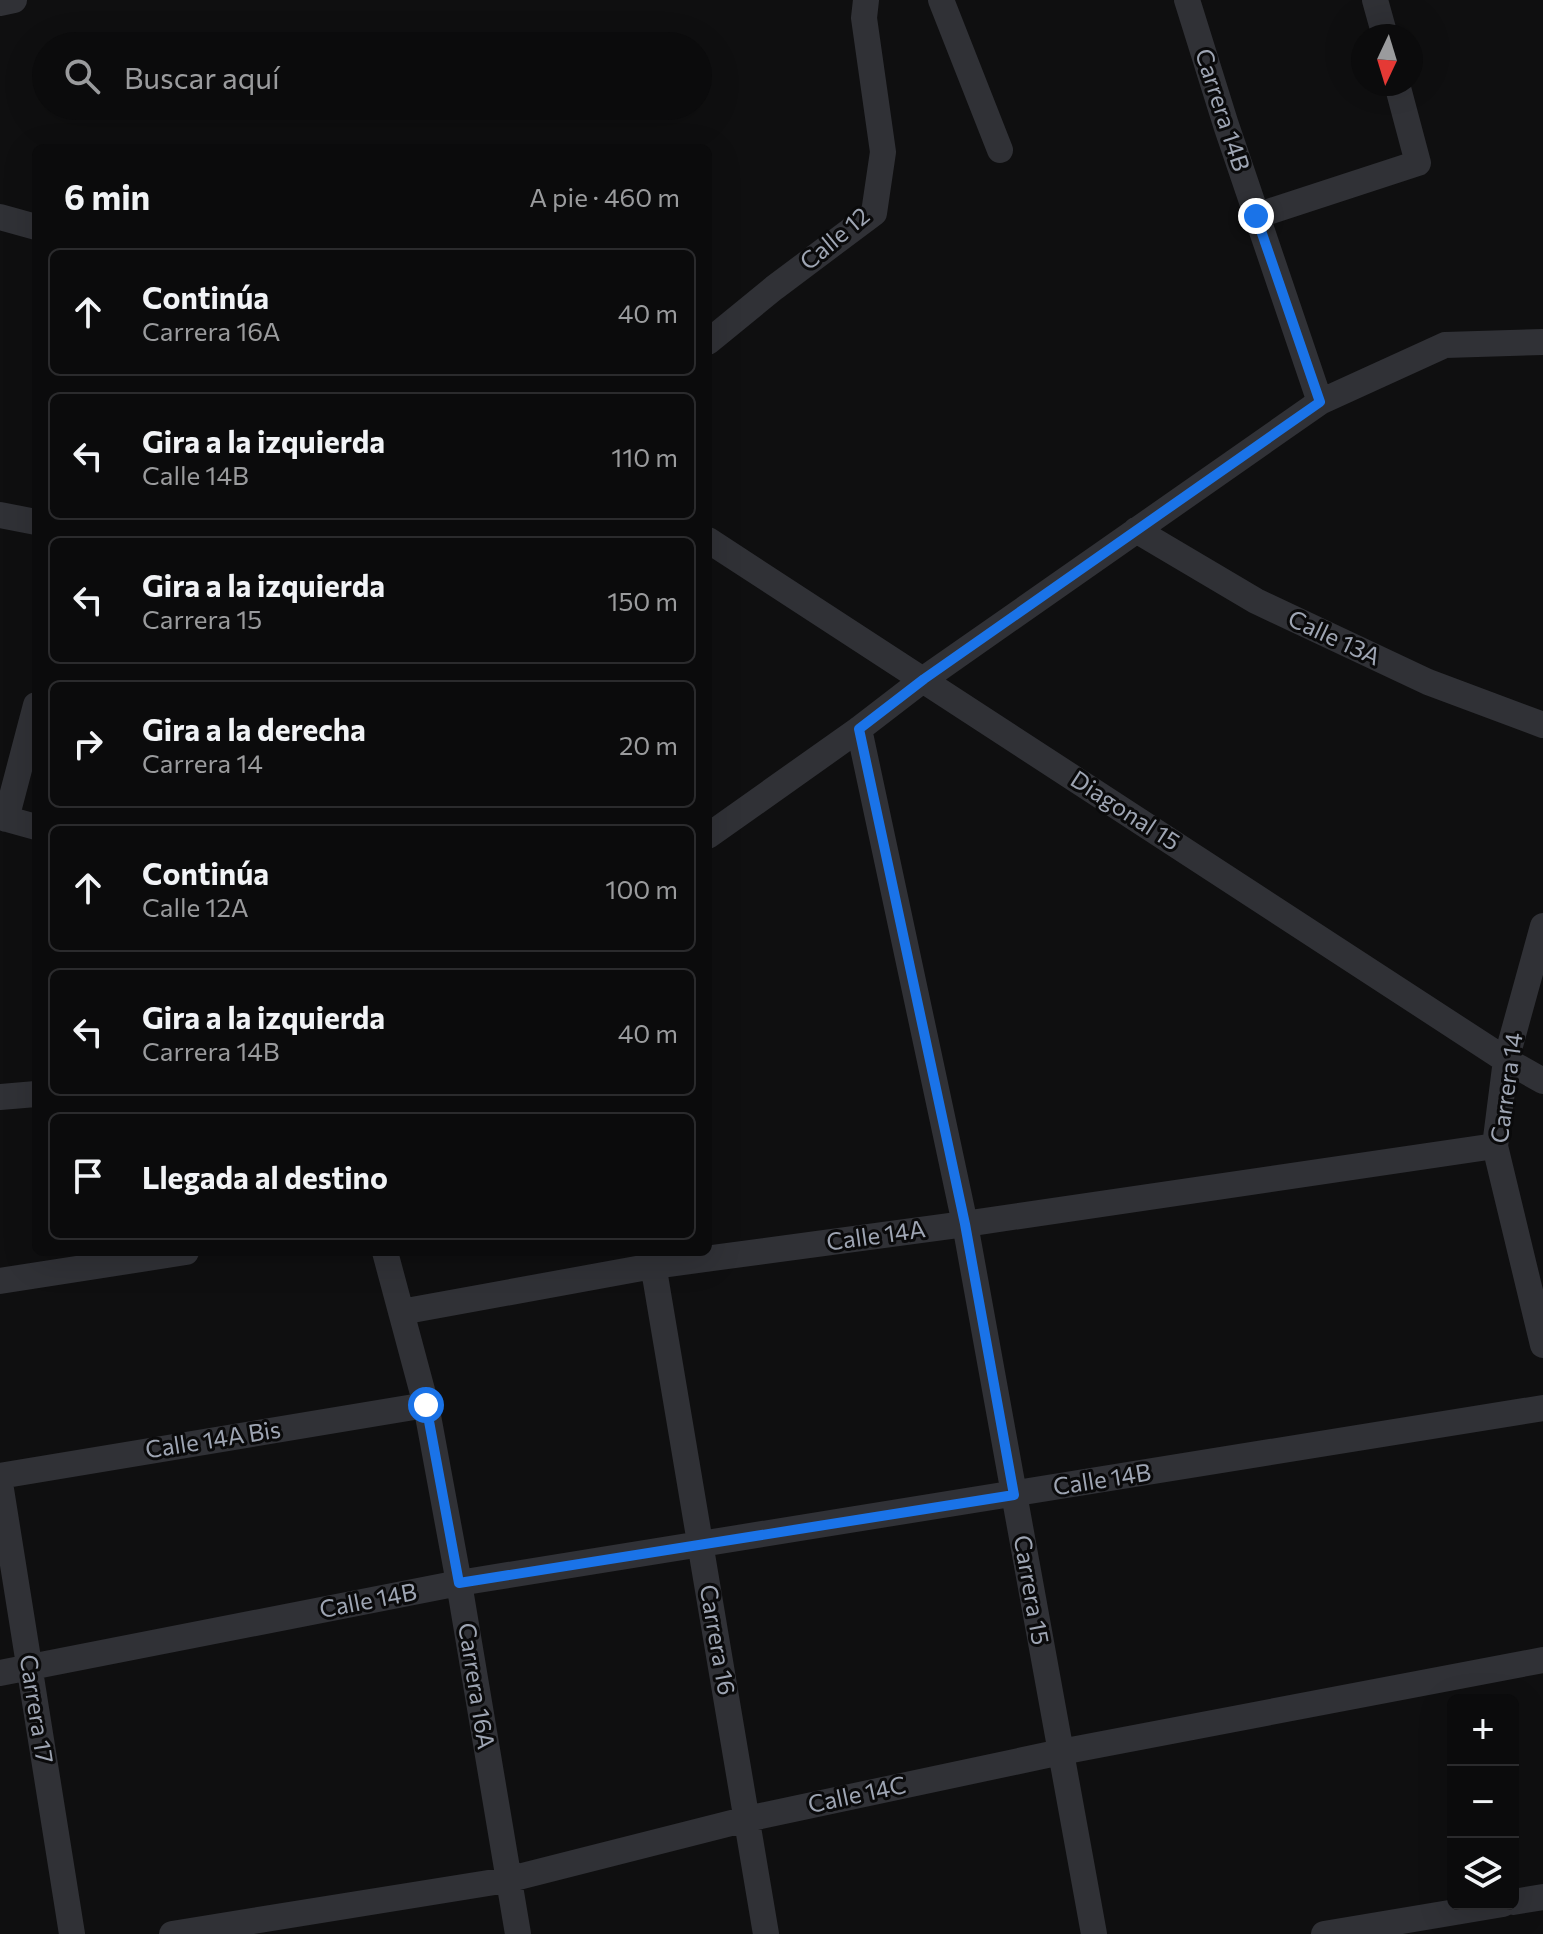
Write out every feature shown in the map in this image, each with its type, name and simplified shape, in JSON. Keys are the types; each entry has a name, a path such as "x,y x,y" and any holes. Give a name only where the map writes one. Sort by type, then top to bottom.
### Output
{"street":[{"path":"0,3 14,0"},
{"name":"Calle 12","path":"712,339 874,213 883,152 864,18 866,0"},
{"path":"941,0 1000,150"},
{"name":"Carrera 14B","path":"1187,0 1320,402"},
{"path":"1375,0 1382,24"},
{"path":"1256,216 1418,163 1400,96"},
{"path":"0,217 32,226"},
{"path":"712,833 924,679 1320,402 1445,345 1543,342"},
{"path":"0,515 32,521"},
{"name":"Calle 13A","path":"1136,530 1256,601 1428,682 1543,725"},
{"name":"Diagonal 15","path":"712,543 1506,1060 1543,1081"},
{"path":"32,719 3,818 32,826"},
{"name":"Carrera 15","path":"859,729 965,1224 1094,1934"},
{"name":"Carrera 14","path":"1543,926 1506,1060 1495,1146 1543,1345"},
{"path":"0,1097 32,1094"},
{"name":"Calle 14A","path":"712,1252 965,1224 1495,1146"},
{"path":"0,1281 160,1256"},
{"name":"Carrera 16A","path":"386,1256 426,1405 518,1934"},
{"name":"Calle 14A","path":"401,1312 679,1256"},
{"name":"Carrera 16","path":"652,1259 766,1934"},
{"name":"Calle 14A Bis","path":"0,1476 426,1405"},
{"name":"Calle 14B","path":"0,1673 459,1583 1543,1408"},
{"name":"Carrera 17","path":"0,1483 72,1934"},
{"name":"Calle 14C","path":"172,1934 507,1880 747,1819 1061,1752 1543,1660"},
{"path":"1519,1901 1543,1897"},
{"path":"1324,1934 1467,1910"}],"route":[{"path":"426,1405 459,1583 1014,1495 965,1224 859,729 924,679 1320,402 1256,216"}]}
